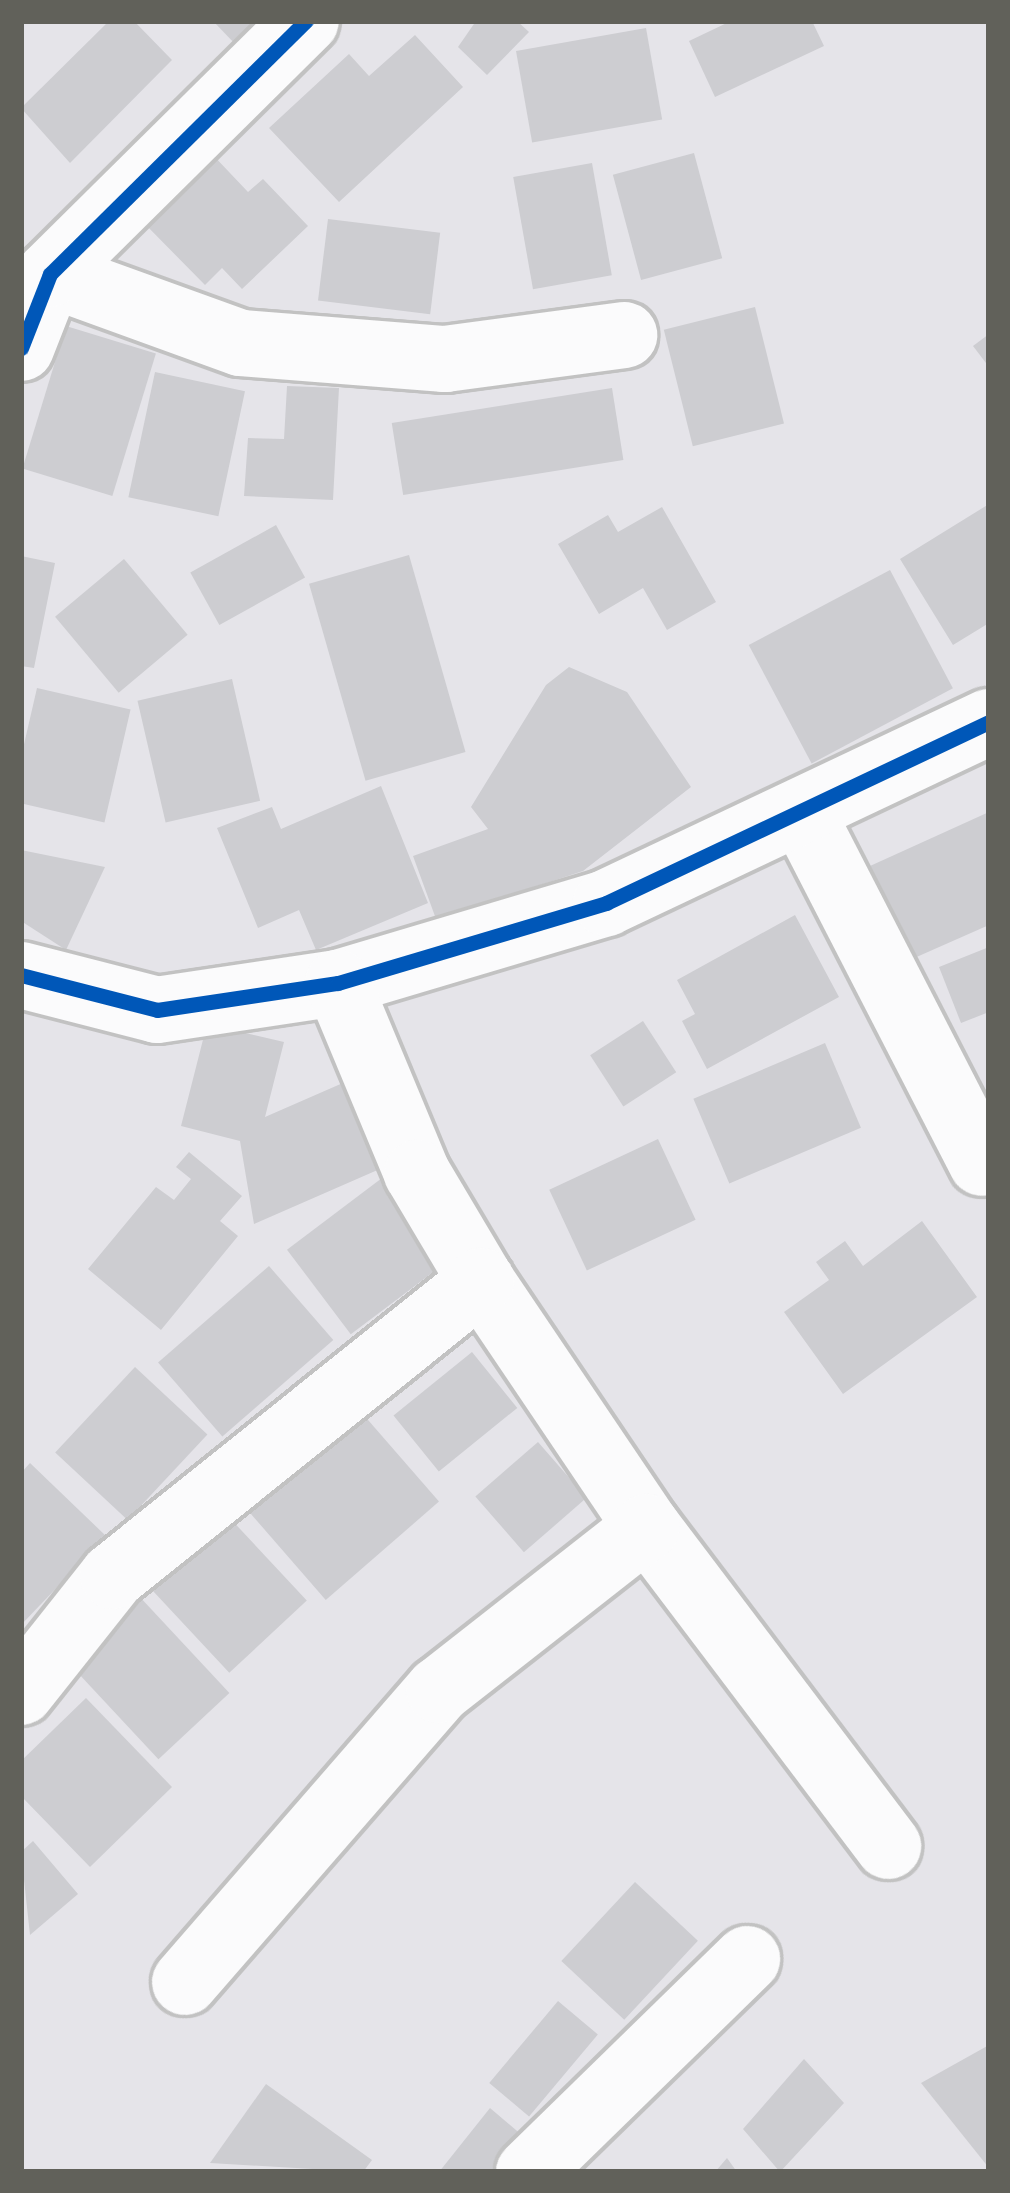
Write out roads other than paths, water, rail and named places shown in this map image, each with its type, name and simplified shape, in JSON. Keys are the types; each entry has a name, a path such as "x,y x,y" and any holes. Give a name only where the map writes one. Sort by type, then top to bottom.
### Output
{"street":[{"path":"21,348 50,274 306,21"},
{"path":"50,274 241,343 445,359 624,335"},
{"path":"21,975 157,1010 338,982 606,903 803,815 989,722"},
{"path":"803,815 982,1163"},
{"path":"338,982 418,1173 481,1281 647,1527 888,1846"},
{"path":"21,1692 113,1576 481,1281"},
{"path":"184,1982 439,1690 647,1527"},
{"path":"529,2172 747,1959"}]}
